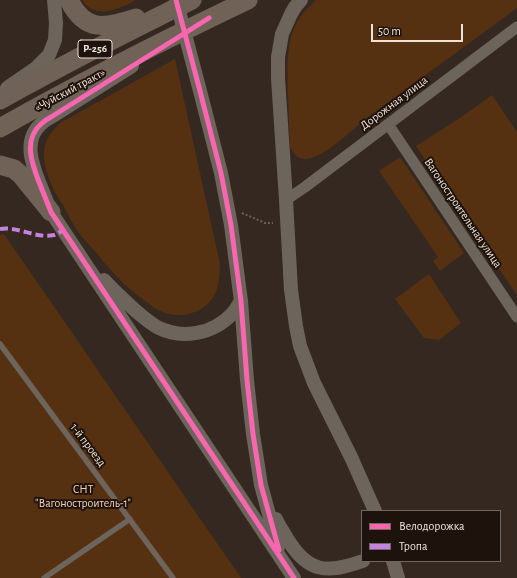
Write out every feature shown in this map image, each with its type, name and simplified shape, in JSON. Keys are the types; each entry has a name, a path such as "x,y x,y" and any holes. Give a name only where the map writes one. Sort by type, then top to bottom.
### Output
{"highway":[{"path":"69,0 80,18 91,24 103,26 118,24 190,0"},
{"name":"«Чуйский тракт»","path":"0,100 190,0"},
{"name":"«Чуйский тракт»","path":"0,128 116,65 248,0"},
{"path":"0,165 14,169 21,175 51,212"}],"street":[{"path":"0,92 36,68 49,55 55,40 56,24 54,0"},
{"path":"176,0 221,173 228,207 241,301 253,434 261,485 282,559"},
{"path":"301,0 290,14 282,34 278,57 291,290 296,326 300,346 314,383 351,457 375,510"},
{"path":"209,18 40,124 31,141 30,158 51,212 294,578"},
{"name":"Дорожная улица","path":"286,200 517,27"},
{"name":"Вагоностроительная улица","path":"388,124 517,317"},
{"path":"76,249 121,298 156,327 171,332 190,334 205,332 217,326 232,314 241,301"},
{"path":"261,485 278,523 298,555 306,562 314,566 332,569 347,567 361,562"},
{"path":"347,578 362,562"},
{"path":"393,562 398,578"}],"lane":[{"name":"1-й проезд","path":"0,344 173,578"},
{"path":"44,578 130,519"}],"path":[{"path":"228,207 265,223 273,223"}],"green space":[{"path":"82,0 136,0 123,7 108,11 101,11 94,10 87,6"},
{"path":"316,0 517,0 517,8 367,118 326,151 311,158 304,159 295,155 290,146 288,55 289,45 296,25 306,10"},
{"path":"175,59 220,264 215,295 207,305 201,309 189,314 180,315 158,310 131,290 105,264 78,232 52,186 44,158 47,139 60,123"},
{"path":"492,95 517,132 517,295 416,146 463,116"},
{"path":"400,157 464,253 440,271 433,261 438,257 379,171"},
{"name":"СНТ \"Вагоностроитель-1\"","path":"4,234 241,578 0,578 0,235"},
{"path":"429,274 461,323 439,340 424,338 395,299"}],"marked path":[{"path":"0,229 14,229 47,236 57,234 63,230"}],"cycle path":[{"path":"176,0 221,173 231,225 241,301 253,434 261,485 279,550"},
{"path":"209,18 44,121 35,130 32,137 32,160 36,175 51,212 294,578"}]}
